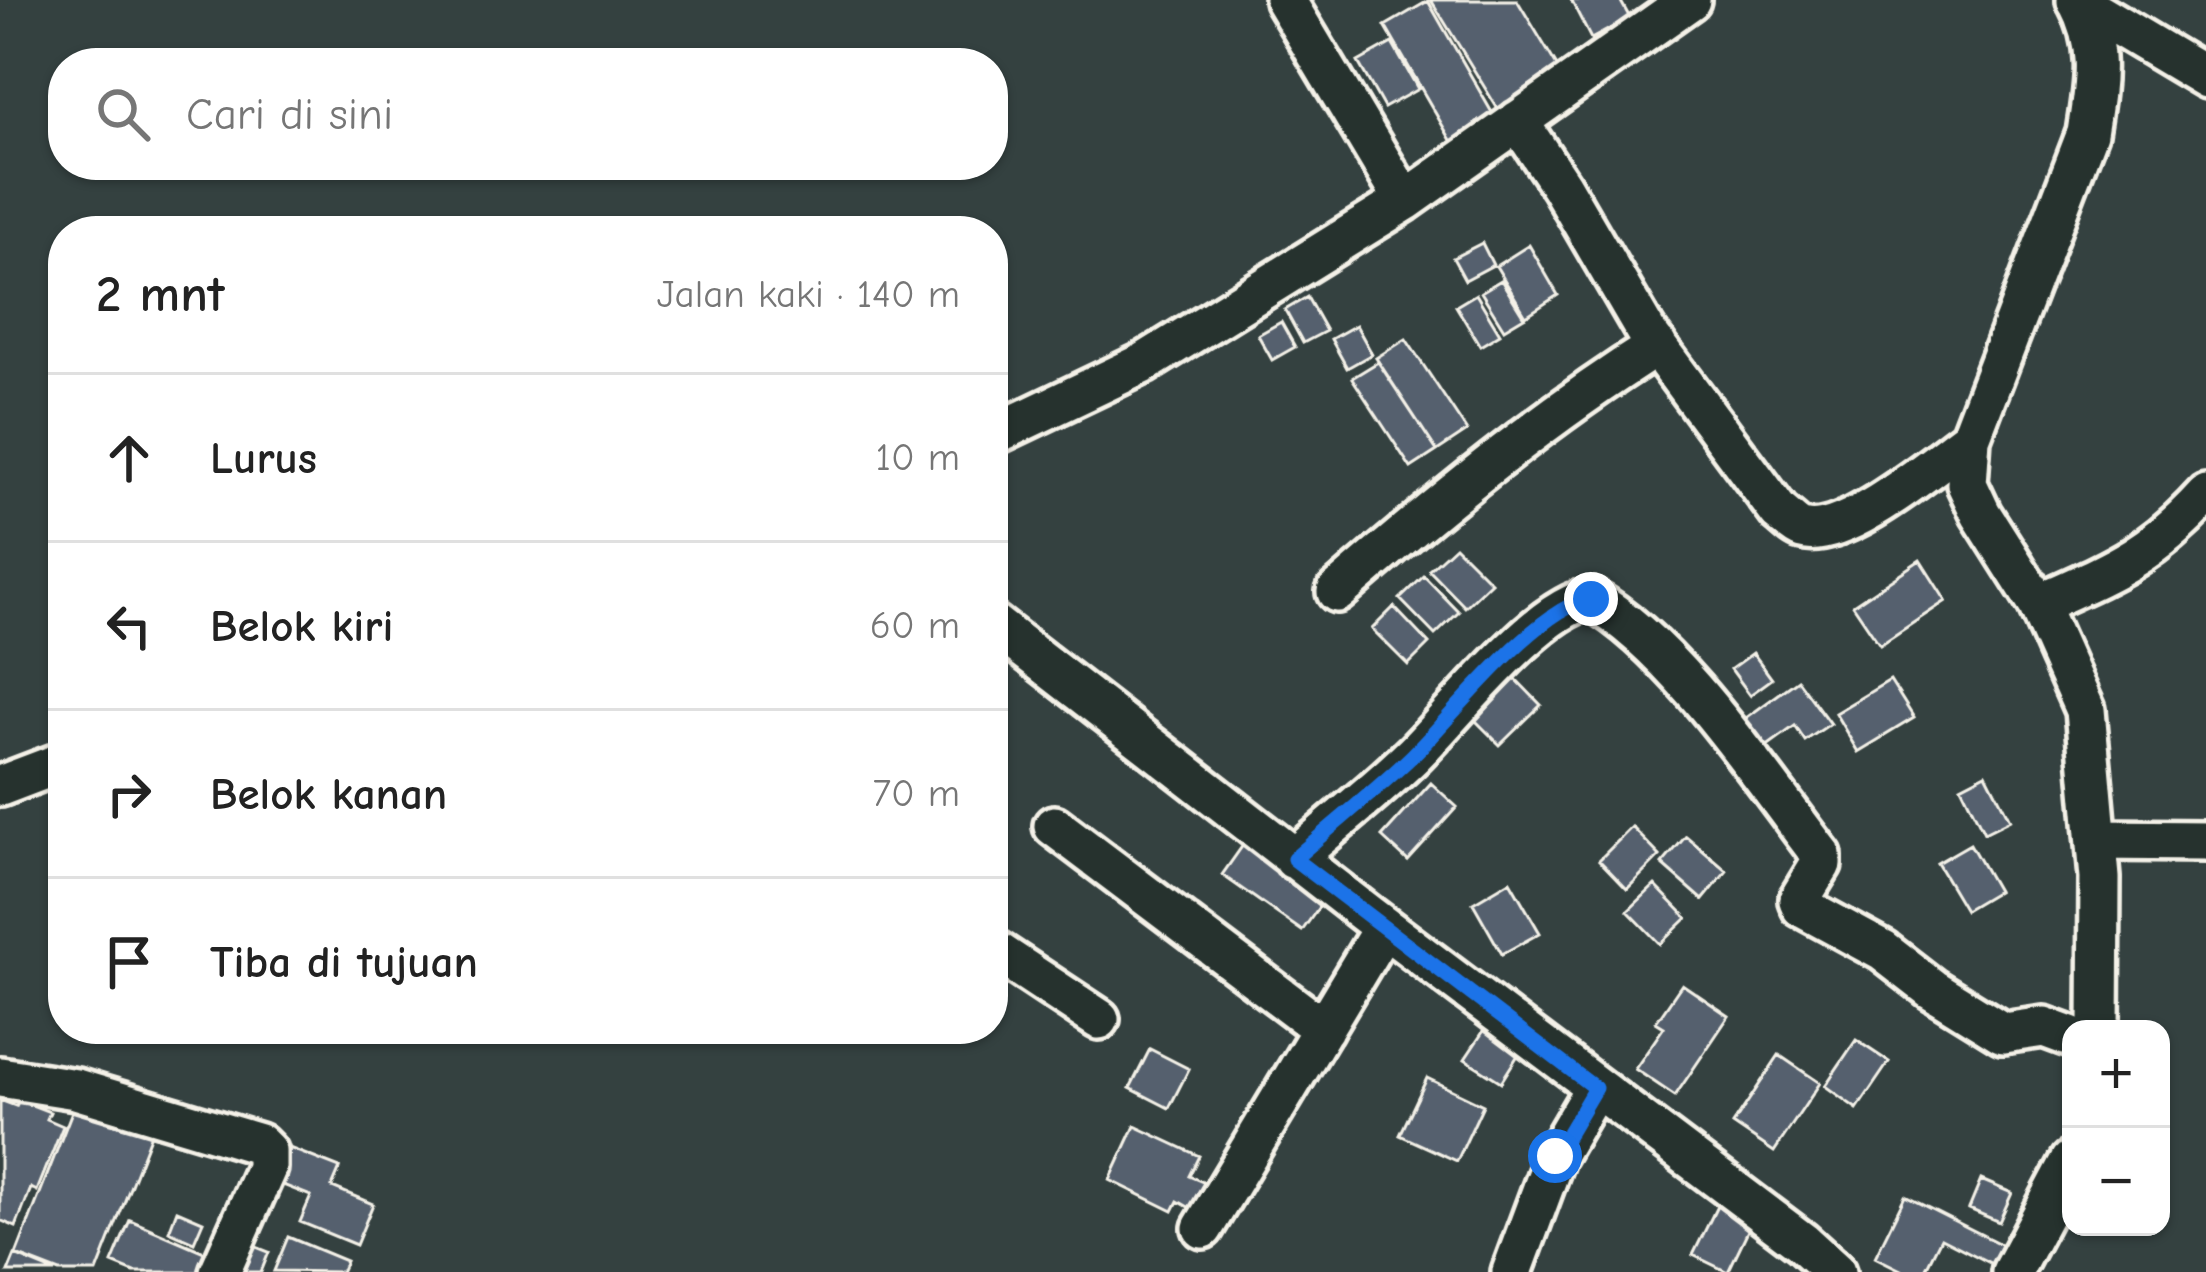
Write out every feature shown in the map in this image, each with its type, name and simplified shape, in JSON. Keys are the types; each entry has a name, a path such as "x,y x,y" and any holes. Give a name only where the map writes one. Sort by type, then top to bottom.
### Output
{"street":[{"path":"1285,0 1405,201"},
{"path":"1008,428 1144,362 1525,132 1690,0"},
{"path":"2077,0 2206,78"},
{"path":"2077,0 2092,28 2095,63 2087,133 1970,438 1966,484 2038,604 2085,710 2097,840 2099,1020"},
{"path":"1525,132 1657,346 1779,512 1801,529 1827,530 1850,521 1970,438"},
{"path":"1337,592 1414,525 1613,373 1657,346"},
{"path":"2038,604 2132,562 2182,523 2206,495"},
{"path":"1294,859 1411,758 1527,637 1566,607 1591,599 1632,625 1721,725 1821,855 1821,864 1799,900 1802,907 1883,951 1932,989 2003,1033 2044,1027 2062,1034"},
{"path":"1008,637 1384,928 1802,1242 1835,1272"},
{"path":"0,786 48,768"},
{"path":"1054,826 1323,1029"},
{"path":"2097,840 2206,841"},
{"path":"1203,1228 1384,928"},
{"path":"1008,959 1099,1019"},
{"path":"0,1077 76,1089 260,1144 266,1151 266,1168 220,1272"},
{"path":"1512,1272 1555,1156 1595,1088"},
{"path":"2012,1272 2062,1178"}],"building":[{"path":"1431,0 1517,0 1566,81 1504,119"},
{"path":"1571,0 1620,0 1630,18 1591,39"},
{"path":"1428,1 1502,130 1459,154 1385,26"},
{"path":"1392,43 1418,89 1384,108 1358,62"},
{"path":"1482,243 1493,265 1465,280 1453,258"},
{"path":"1529,245 1558,295 1526,316 1496,266"},
{"path":"1501,280 1524,317 1504,329 1481,292"},
{"path":"1476,294 1500,334 1480,346 1456,306"},
{"path":"1307,297 1326,331 1303,343 1285,310"},
{"path":"1281,322 1295,347 1272,360 1258,335"},
{"path":"1356,325 1372,354 1347,368 1331,339"},
{"path":"1406,339 1467,431 1437,451 1376,358"},
{"path":"1378,362 1437,451 1411,468 1352,378"},
{"path":"1455,546 1491,582 1465,607 1429,570"},
{"path":"1920,560 1946,601 1880,645 1853,605"},
{"path":"1424,576 1459,612 1435,635 1400,599"},
{"path":"1394,607 1429,644 1408,665 1372,629"},
{"path":"1753,653 1772,679 1750,695 1731,669"},
{"path":"1511,674 1541,705 1500,745 1469,714"},
{"path":"1798,680 1830,724 1805,741 1795,726 1755,755 1735,726"},
{"path":"1890,680 1914,718 1858,752 1835,713"},
{"path":"1986,773 2010,820 1984,833 1961,786"},
{"path":"1431,783 1457,807 1408,861 1382,837"},
{"path":"1632,827 1660,856 1627,889 1599,860"},
{"path":"1686,836 1727,871 1703,900 1662,864"},
{"path":"1248,838 1328,894 1302,931 1222,875"},
{"path":"1970,844 1997,891 1965,910 1937,863"},
{"path":"1510,881 1540,933 1502,954 1473,903"},
{"path":"1655,885 1687,918 1660,944 1628,911"},
{"path":"1682,984 1729,1016 1675,1096 1635,1069 1664,1027 1656,1022"},
{"path":"1485,1029 1520,1052 1501,1082 1465,1059"},
{"path":"1856,1040 1889,1062 1857,1109 1825,1086"},
{"path":"1150,1049 1189,1069 1169,1108 1130,1088"},
{"path":"1779,1055 1820,1083 1774,1152 1733,1124"},
{"path":"1427,1078 1483,1105 1457,1161 1400,1135"},
{"path":"78,1096 154,1126 97,1272 60,1272 16,1255"},
{"path":"0,1100 16,1106 19,1100 50,1112 47,1119 63,1126 37,1191 31,1188 16,1227 0,1220"},
{"path":"1135,1126 1199,1156 1189,1176 1205,1183 1192,1209 1178,1201 1173,1211 1110,1180"},
{"path":"284,1146 340,1168 332,1187 373,1204 356,1245 300,1222 311,1196 270,1180"},
{"path":"1981,1180 2012,1193 1999,1222 1969,1209"},
{"path":"1905,1196 2004,1246 1994,1265 1941,1238 1924,1272 1905,1272 1875,1257"},
{"path":"1718,1204 1753,1220 1728,1272 1693,1255"},
{"path":"177,1210 203,1221 194,1242 169,1231"},
{"path":"130,1220 216,1257 209,1272 134,1272 112,1263"},
{"path":"288,1237 346,1261 341,1272 274,1271"},
{"path":"239,1240 269,1252 261,1272 225,1272"},
{"path":"15,1255 56,1272 8,1272"}],"route":[{"path":"1555,1156 1595,1088 1294,859 1411,758 1527,637 1566,607 1591,599"}]}
